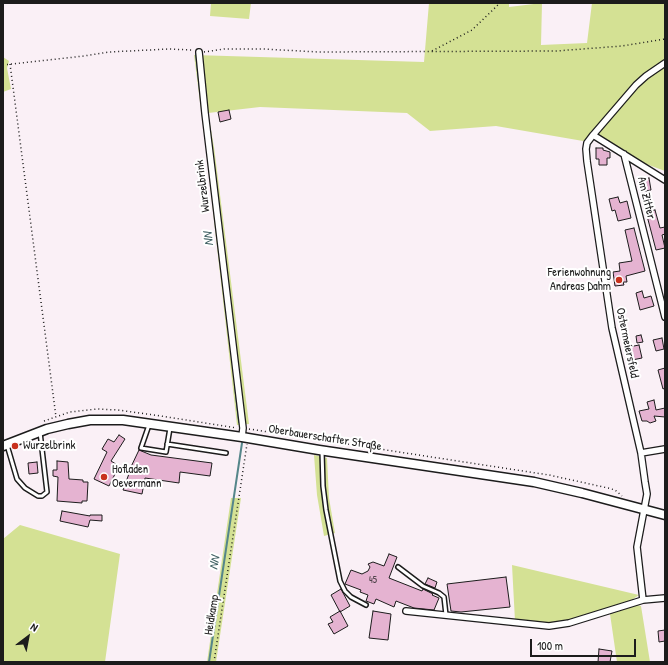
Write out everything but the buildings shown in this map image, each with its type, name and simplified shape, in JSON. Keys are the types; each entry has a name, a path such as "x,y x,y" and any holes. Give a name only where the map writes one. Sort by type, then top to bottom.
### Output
{"main road":[{"name":"Oberbauerschafter Straße","path":"5,446 57,427 90,420 123,420 245,437 534,482 665,515"}],"street":[{"name":"Wurzelbrink","path":"199,52 205,113 245,437"},
{"path":"593,135 636,85 665,63"},
{"name":"Am Zitter","path":"593,135 665,180"},
{"name":"Ostermeiersfeld","path":"593,135 587,143 587,162 606,297 641,453 647,494 644,509"},
{"name":"Am Zitter","path":"624,154 665,317"},
{"path":"641,453 665,449"},
{"path":"643,600 637,547 644,509"},
{"path":"406,611 549,626 569,623 643,600 665,598"}],"lane":[{"path":"150,424 141,448 166,452 170,426"},
{"path":"5,446 17,479 25,488 38,496 42,496 47,492 40,432"},
{"path":"167,444 226,453"},
{"path":"322,450 323,486 326,510 340,581 345,591 351,597 366,605"},
{"path":"398,567 423,586 439,593 444,597 446,615"}],"path":[{"path":"431,52 472,30 500,3"},
{"path":"3,65 109,52 143,50 176,49 199,52 224,49 263,49 319,52 556,52 622,46 665,39"},
{"path":"10,64 57,427"},
{"name":"Heidkamp","path":"214,662 239,499 245,437"}],"green space":[{"path":"211,3 251,3 249,19 210,16"},
{"path":"429,3 509,3 509,7 542,3 541,45 587,43 592,3 665,3 665,171 646,164 606,139 599,138 583,141 496,126 430,131 407,113 260,107 208,113 214,147 249,424 237,425 194,55 424,62"},
{"path":"3,57 9,61 7,68 11,89 3,92"},
{"path":"314,455 327,458 329,498 335,533 324,536 317,495"},
{"path":"231,498 241,498 216,662 207,662"},
{"path":"20,525 120,554 105,662 3,662 3,539"},
{"path":"512,565 639,595 630,601 561,622 548,624 515,621"},
{"path":"637,605 641,606 650,662 617,662 610,614"}],"waterway":[{"name":"NN","path":"196,54 200,90"},
{"name":"NN","path":"235,386 239,422"},
{"name":"NN","path":"209,662 242,443"}],"place":[{"name":"Ferienwohnung Andreas Dahm","path":"619,280"},
{"name":"Wurzelbrink","path":"15,446"},
{"name":"Hofladen Oevermann","path":"104,477"}]}
